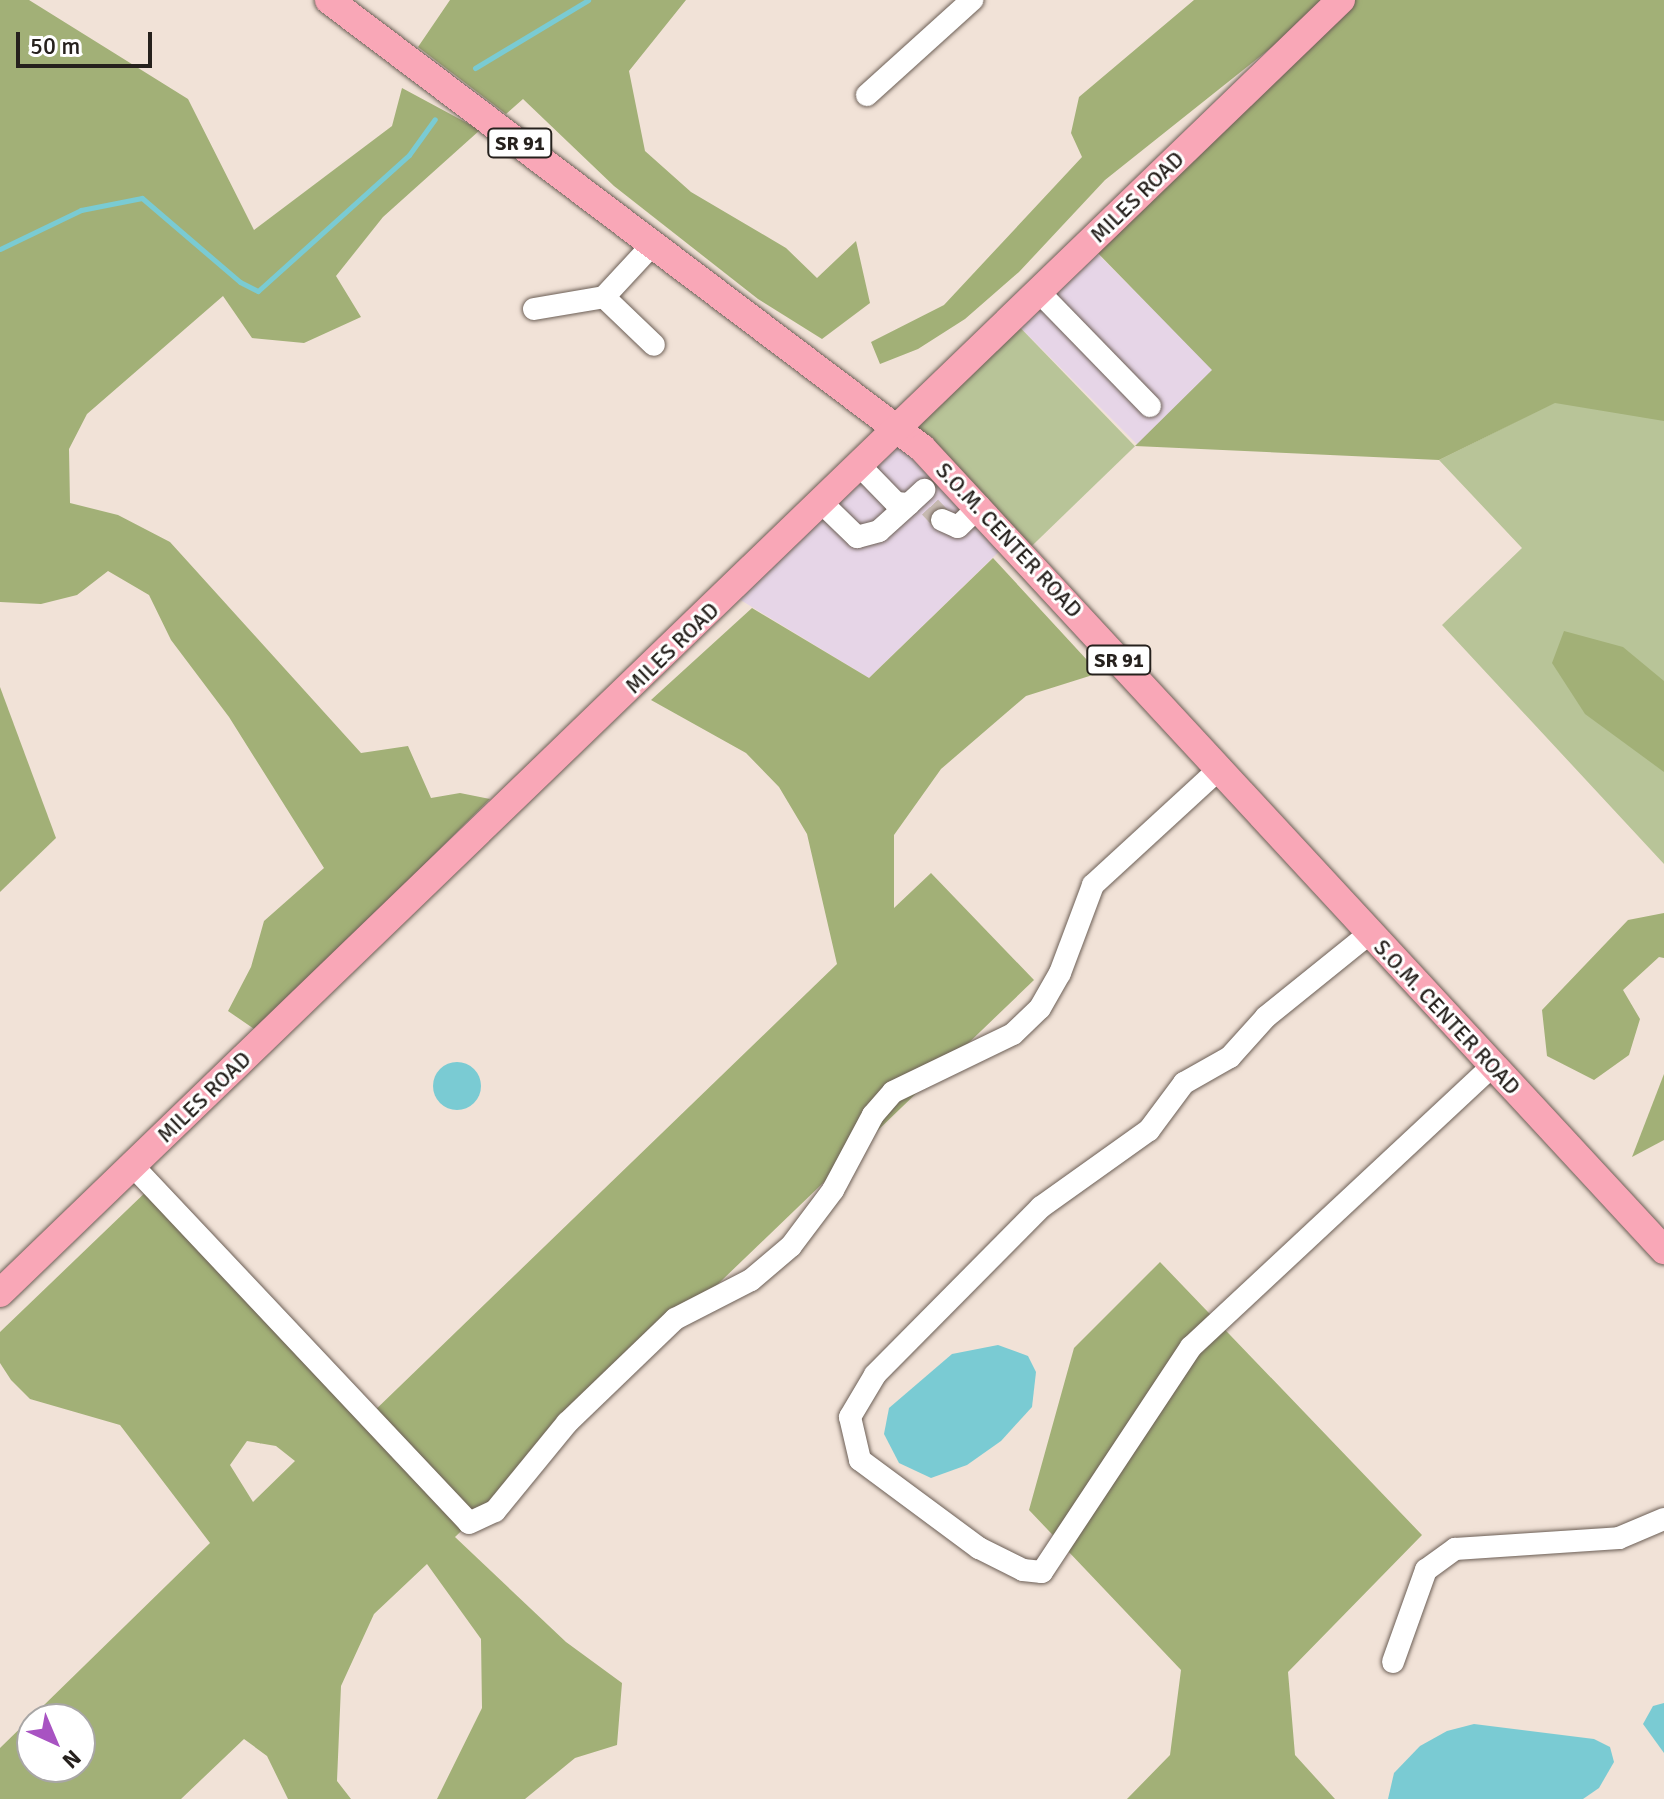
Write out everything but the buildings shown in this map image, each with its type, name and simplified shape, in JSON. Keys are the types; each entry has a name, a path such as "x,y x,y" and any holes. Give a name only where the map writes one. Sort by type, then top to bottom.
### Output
{"main road":[{"name":"S.O.M. CENTER ROAD","path":"329,0 899,427 946,470 1664,1250"},
{"name":"MILES ROAD","path":"0,1293 1341,0"}],"street":[{"path":"867,95 972,0"},
{"path":"534,309 604,297 654,243"},
{"path":"1039,292 1150,406"},
{"path":"604,297 654,345"},
{"path":"860,466 896,503 926,505 958,527 980,506"},
{"path":"822,503 857,537 879,531 926,505 946,470"},
{"path":"133,1166 469,1523 495,1511 567,1423 675,1319 751,1280 816,1216 873,1115 893,1092 1013,1034 1040,1008 1060,973 1093,885 1219,769"},
{"path":"1370,933 1266,1017 1230,1057 1184,1083 1149,1130 1041,1207 875,1375 850,1417 860,1460 979,1548 1023,1570 1042,1572 1191,1347 1492,1066"},
{"path":"1393,1662 1426,1570 1455,1549 1619,1538 1664,1519"}],"shaded area":[{"path":"1088,244 1213,369 1137,445 1012,320"},
{"path":"899,427 1011,540 869,678 729,593"}],"green space":[{"path":"0,0 29,0 188,99 254,230 392,126 402,88 480,130 383,217 336,276 361,317 304,343 252,338 223,296 87,414 69,449 70,503 118,515 170,542 361,753 408,746 431,798 460,793 490,799 257,1031 228,1011 251,967 264,921 324,868 229,717 171,640 149,595 108,571 77,595 41,604 0,602"},
{"path":"450,0 686,0 629,71 645,151 691,192 786,248 817,278 856,241 870,303 822,339 758,299 614,186 523,99 506,114 418,47"},
{"path":"1194,0 1331,0 1105,180 1019,272 965,319 918,349 880,364 871,342 944,305 1082,157 1071,133 1079,97"},
{"path":"1341,0 1664,0 1664,421 1555,403 1439,460 1135,446 1212,370 1089,244"},
{"path":"1012,319 1135,446 1023,555 900,427"},
{"path":"1664,348 1664,864 1442,625 1522,548 1439,460"},
{"path":"993,558 1099,673 1026,696 941,769 894,835 894,908 931,873 1034,980 455,1537 566,1642 622,1683 617,1745 575,1758 525,1799 437,1799 482,1708 481,1639 427,1564 374,1614 341,1686 337,1781 351,1799 288,1799 267,1756 244,1739 181,1799 0,1799 0,1748 16,1732 16,1783 96,1783 96,1703 46,1703 210,1543 120,1425 30,1399 11,1380 0,1363 0,1332 152,1186 369,1416 837,964 807,834 779,787 746,753 651,700 752,608 869,678","holes":["247,1441 276,1446 295,1461 253,1502 230,1465"]},
{"path":"1564,631 1623,647 1664,681 1664,772 1585,714 1552,663"},
{"path":"0,687 56,838 0,892"},
{"path":"1664,913 1664,958 1659,957 1623,990 1640,1019 1629,1055 1594,1080 1547,1056 1542,1010 1628,920"},
{"path":"1664,1074 1664,1140 1632,1157"},
{"path":"1160,1262 1422,1535 1288,1672 1295,1755 1335,1799 1127,1799 1170,1755 1181,1670 1029,1510 1074,1348"}],"water":[{"path":"457,1062 474,1069 481,1086 474,1103 457,1110 440,1103 433,1086 440,1069"},
{"path":"998,1345 1028,1356 1036,1372 1032,1407 1001,1441 967,1465 931,1478 899,1463 884,1434 889,1408 952,1354"},
{"path":"1664,1703 1664,1753 1643,1724 1653,1706"},
{"path":"1474,1724 1594,1739 1610,1747 1614,1762 1599,1788 1583,1799 1388,1799 1394,1773 1420,1746 1447,1731"}],"waterway":[{"path":"475,68 588,0"},
{"path":"0,249 81,210 142,198 240,282 258,291 409,155 435,119"}],"tunnel":[{"path":"930,507 942,520"}]}
